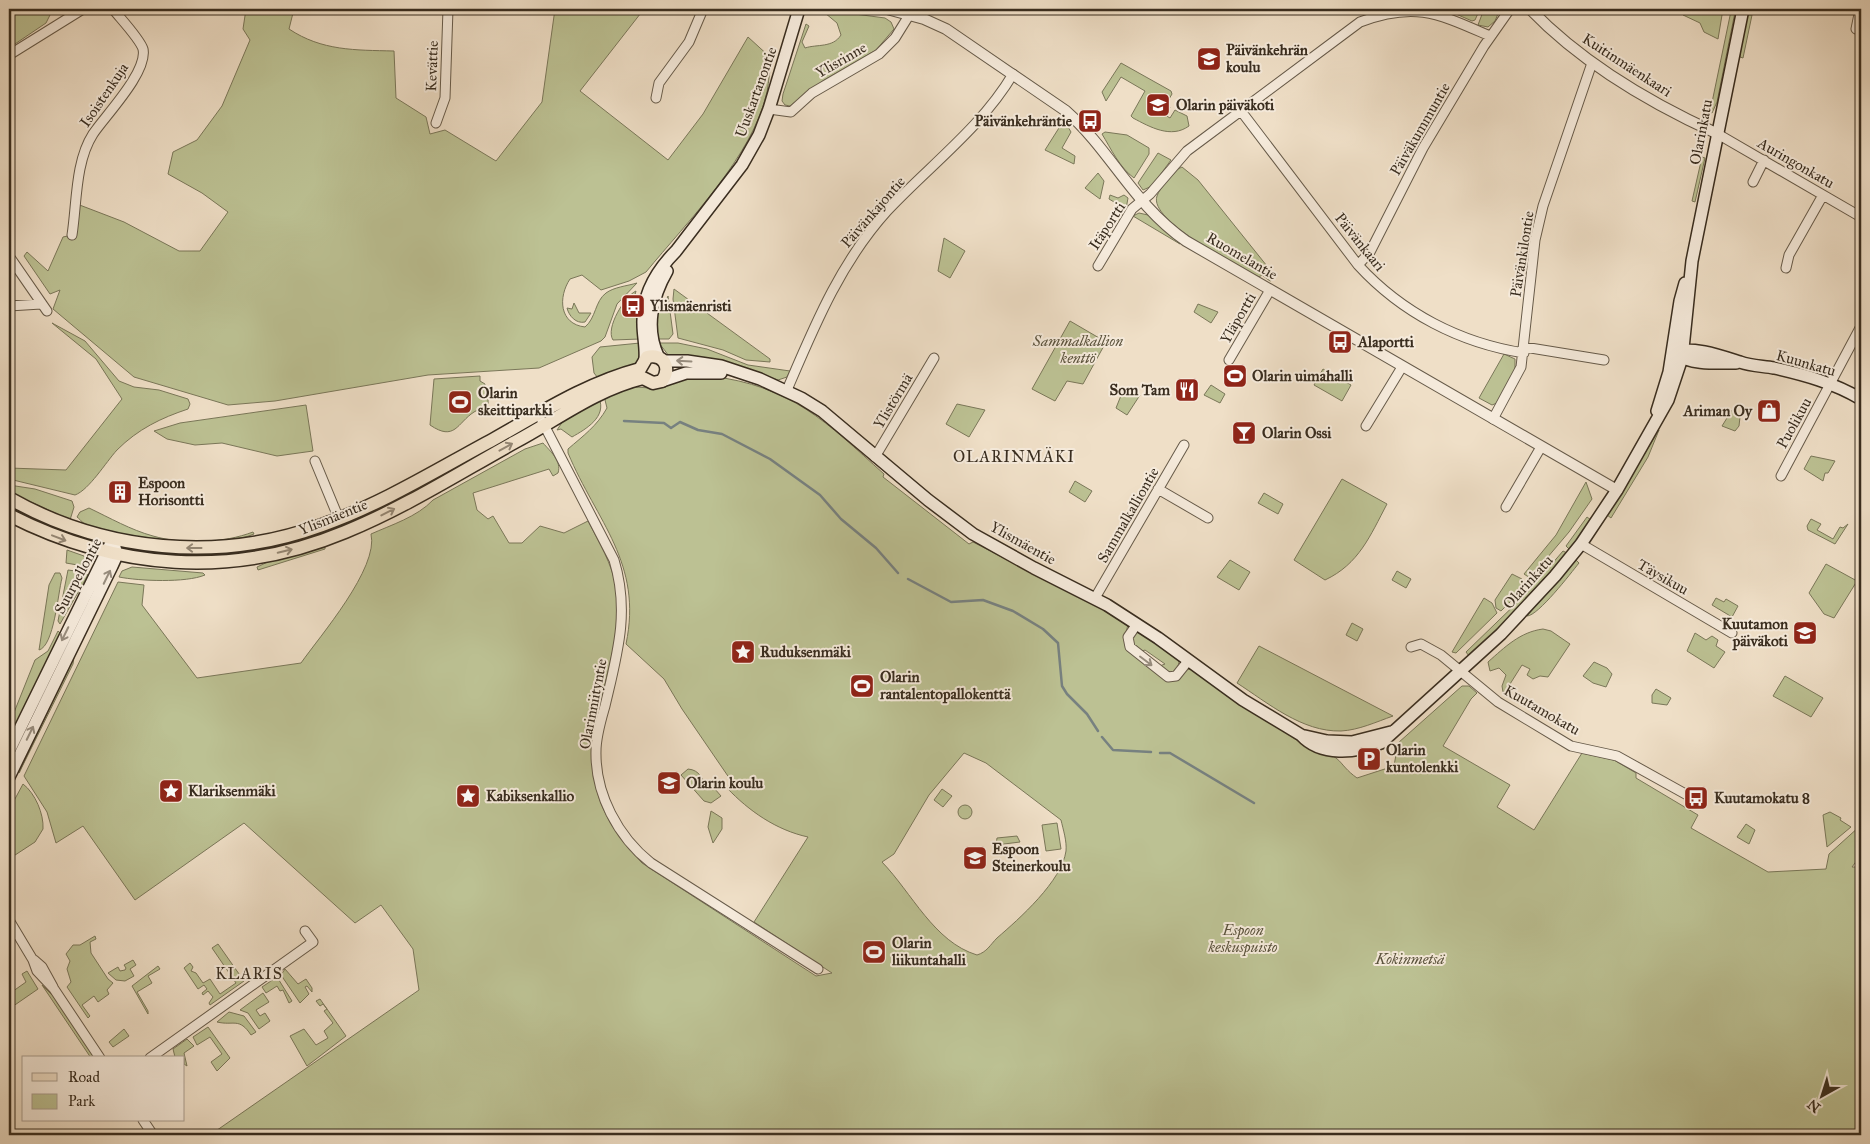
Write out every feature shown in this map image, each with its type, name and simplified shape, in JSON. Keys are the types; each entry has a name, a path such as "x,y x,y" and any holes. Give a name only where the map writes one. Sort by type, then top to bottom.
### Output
{"main road":[{"name":"Uuskartanontie","path":"643,369 643,320 648,290 661,267 676,251 742,165 759,135 769,109 799,9"},
{"name":"Olarinkatu","path":"1345,746 1391,732 1460,671 1536,597 1581,544 1617,490 1653,425 1679,353 1680,301 1692,261 1742,9"},
{"name":"Uuskartanontie","path":"662,359 652,337 653,304 660,283 676,251"},
{"name":"Kuunkatu","path":"1679,353 1722,355 1741,362 1782,370 1830,383 1861,399"},
{"path":"649,356 662,359 666,372 662,381 653,383 643,369 649,356"},
{"name":"Ylismäentie","path":"662,359 721,366 787,390 822,411 875,457 973,534 1034,568 1095,598 1137,624 1243,700 1301,735 1345,746"},
{"name":"Ylismäentie","path":"9,498 44,516 86,532 113,539 168,547 219,548 266,541 339,518 391,495 541,420 614,386 643,369"},
{"name":"Ylismäentie","path":"662,381 686,373 737,372"},
{"name":"Ylismäentie","path":"9,515 38,529 111,554 208,563 255,558 306,546 344,532 389,511 541,420"},
{"name":"Suurpellontie","path":"9,777 111,554 113,539"},
{"name":"Suurpellontie","path":"9,751 111,554"}],"street":[{"path":"9,55 83,9"},
{"name":"Isoistenkuja","path":"72,235 82,162 92,136 133,80 142,61 143,49 113,9"},
{"name":"Kevättie","path":"436,123 445,98 448,9"},
{"path":"656,98 658,83 689,42 703,9"},
{"name":"Ruomelantie","path":"886,9 912,12 946,29 1075,119 1141,202 1186,241 1617,490"},
{"name":"Päiväkummuntie","path":"1358,265 1370,252 1419,155 1490,36 1510,9"},
{"name":"Kuitinmäenkaari","path":"1530,9 1557,35 1592,63 1640,93 1716,133"},
{"path":"1856,29 1860,9"},
{"path":"1141,202 1156,188 1187,151 1339,35 1368,19 1412,11 1430,13 1448,17 1490,36"},
{"name":"Ylisrinne","path":"769,109 791,112 812,93 879,54 895,38 912,12"},
{"name":"Päivänkilontie","path":"1493,419 1518,376 1524,350 1537,232 1546,197 1592,63"},
{"name":"Päivänkajontie","path":"787,390 836,283 863,240 887,211 994,103 1013,74"},
{"name":"Päivänkaari","path":"1241,111 1358,265 1399,303 1463,338 1524,350 1604,360"},
{"name":"Auringonkatu","path":"1716,133 1861,217"},
{"path":"1753,182 1764,160"},
{"path":"1786,268 1789,256 1823,195"},
{"name":"Itäportti","path":"1098,266 1128,215 1141,202"},
{"path":"9,256 44,308 9,306"},
{"name":"Yläportti","path":"1230,360 1270,290"},
{"name":"Puolikuu","path":"1781,476 1861,326"},
{"name":"Ylistörmä","path":"875,457 934,358"},
{"path":"1366,426 1402,367"},
{"name":"Olarinniityntie","path":"541,420 614,560 621,582 621,635 596,750 600,786 610,813 628,841 651,863 818,969"},
{"name":"Sammalkalliontie","path":"1095,598 1184,445"},
{"path":"1506,507 1542,447"},
{"path":"315,461 339,518"},
{"path":"1158,490 1208,518"},
{"name":"Täysikuu","path":"1581,544 1732,633"},
{"path":"1137,624 1128,636 1130,647 1168,677 1176,676 1188,661"},
{"name":"Kuutamokatu","path":"1412,647 1420,644 1441,655 1498,702 1572,746 1617,756 1689,796 1696,794"},
{"path":"9,922 34,960 42,967 54,989 99,1056"},
{"path":"153,1056 313,942 305,931"},
{"path":"144,1122 153,1135"}],"green space":[{"path":"9,9 53,9 46,23 9,48"},
{"path":"246,9 294,9 289,29 314,42 339,48 394,51 396,98 426,117 430,134 445,130 496,161 542,102 555,9 644,9 580,91 668,160 703,114 748,37 771,58 767,92 748,140 733,164 699,210 646,272 629,281 601,290 582,275 570,279 564,294 563,309 570,321 585,327 589,323 602,296 617,288 637,283 617,304 605,337 601,341 539,368 428,375 275,401 228,405 134,377 53,309 60,290 50,294 24,256 27,252 48,271 63,237 72,235 77,204 124,222 179,251 200,251 228,212 202,193 168,174 173,152 197,140 222,106 250,40 243,29"},
{"path":"1434,9 1480,9 1475,20 1472,21 1449,11"},
{"path":"1484,9 1500,9 1495,21 1488,27 1478,25"},
{"path":"1684,9 1723,9 1718,39 1704,32 1700,23 1683,15"},
{"path":"825,10 885,18 891,22 894,29 876,50 824,80 790,106 785,105 782,101 783,94 806,24 809,26 802,42 805,48 829,44 841,35 837,23 825,13"},
{"path":"1731,11 1735,12 1717,102 1712,113 1710,112"},
{"path":"1748,15 1752,15 1743,58 1740,57 1741,34"},
{"path":"1121,63 1171,91 1172,94 1166,104 1170,107 1167,112 1162,109 1160,112 1170,118 1175,110 1187,116 1189,126 1175,132 1168,132 1153,128 1133,118 1131,116 1145,91 1121,77 1106,101 1102,92"},
{"path":"1064,120 1071,132 1062,148 1075,156 1074,164 1045,150"},
{"path":"1105,132 1127,135 1149,148 1149,154 1134,178 1116,158 1102,134"},
{"path":"1158,153 1171,160 1152,186 1143,190 1138,183"},
{"path":"1702,157 1705,158 1695,202 1692,201"},
{"path":"1182,167 1198,180 1275,276 1273,280 1270,281 1262,275 1259,277 1216,254 1180,230 1166,218 1158,206 1157,196 1166,182"},
{"path":"1098,173 1104,181 1100,199 1085,188"},
{"path":"1110,195 1118,198 1124,195 1128,198 1126,209 1109,199"},
{"path":"1139,213 1148,215 1180,244 1133,216"},
{"path":"944,238 965,251 950,278 938,271"},
{"path":"674,289 770,359 770,362 746,360 723,350 678,338 673,299"},
{"path":"636,291 632,306 637,311 640,339 613,340 611,335 612,328 617,313 627,299"},
{"path":"668,296 673,334 669,339 657,339 655,319 659,310 662,311"},
{"path":"574,303 579,313 591,313 585,322 576,321 569,314 567,308 572,309"},
{"path":"1198,304 1218,312 1211,323 1194,312"},
{"name":"Sammalkallion kenttö","path":"1070,321 1106,342 1083,384 1067,381 1055,401 1032,389"},
{"path":"52,323 85,341 119,381 134,387 159,390 188,399 190,404 188,409 159,420 133,436 117,450 86,488 75,495 9,479 9,468 66,470 122,399 96,359"},
{"path":"640,343 639,359 632,366 598,378 594,373 592,357 600,347"},
{"path":"659,343 678,343 707,349 748,365 790,371 787,377 778,380 761,374 669,356"},
{"path":"1504,354 1515,359 1515,372 1497,403 1492,405 1479,398"},
{"path":"1323,369 1351,385 1342,401 1314,385"},
{"name":"Olarin skeittiparkki","path":"480,376 480,381 485,384 488,404 468,416 455,429 450,431 438,430 430,425 434,379"},
{"name":"Kokinmetsä","path":"710,376 739,381 764,388 806,409 844,438 884,474 883,477 969,544 973,542 1123,620 1128,624 1125,638 1129,650 1169,681 1190,669 1313,751 1335,757 1357,778 1394,766 1398,743 1462,686 1469,686 1477,693 1471,699 1443,746 1510,785 1497,807 1534,830 1582,753 1614,760 1636,773 1636,778 1698,815 1691,828 1768,872 1826,869 1829,854 1860,826 1861,855 1852,867 1861,867 1861,1135 210,1135 419,990 413,949 381,905 355,923 244,823 135,900 83,826 56,843 47,812 24,776 118,582 144,585 142,605 197,678 301,663 334,619 357,583 366,565 371,548 371,534 412,516 433,500 525,449 543,443 557,460 558,473 553,476 549,469 473,493 477,510 488,519 493,516 509,543 522,543 540,526 564,533 588,521 601,545 614,578 618,616 614,644 597,720 594,745 593,769 597,791 606,814 621,838 642,863 816,976 832,973 754,922 808,837 785,830 754,812 727,788 732,782 682,709 664,679 626,644 630,615 628,590 623,566 604,522 568,453 568,449 599,420 607,408 604,396 635,387 650,388 671,380","holes":["964,753 986,763 1061,820 1066,851 1057,875 1038,899 986,950 977,955 962,949 936,928 882,862 894,854 929,795"]},
{"path":"1211,385 1225,394 1220,403 1204,395"},
{"path":"1124,388 1140,395 1127,415 1116,408"},
{"path":"599,398 601,405 598,417 589,426 572,437 561,429 557,430 563,421"},
{"path":"957,404 985,410 969,437 946,424"},
{"path":"306,405 313,451 277,456 222,443 195,445 167,439 154,431 180,423"},
{"path":"1732,410 1740,417 1739,426 1735,431 1722,426"},
{"path":"1659,430 1648,457 1611,518 1607,515"},
{"path":"1811,456 1835,461 1828,473 1825,473 1823,481 1804,469"},
{"path":"1342,479 1387,504 1369,538 1355,557 1347,566 1325,580 1294,560"},
{"path":"1075,481 1092,491 1085,502 1069,492"},
{"path":"1586,482 1592,499 1569,532 1530,578 1524,574 1556,535"},
{"path":"9,485 35,489 72,501 74,507 70,520 9,492"},
{"path":"1264,493 1283,504 1278,514 1258,503"},
{"path":"89,508 121,524 145,533 165,539 190,542 147,539 88,526 77,517 80,512"},
{"path":"1587,517 1591,520 1570,550 1566,546"},
{"path":"1811,519 1821,524 1817,530 1833,539 1840,527 1843,528 1848,524 1835,544 1808,530 1807,526"},
{"path":"253,532 254,534 239,539 207,542 230,539"},
{"path":"325,545 325,549 258,570 257,567 272,560"},
{"path":"67,550 84,556 89,567 66,563"},
{"path":"1563,551 1567,553 1500,627 1469,656 1466,652 1526,594"},
{"path":"1575,559 1579,563 1562,584 1539,609 1527,616"},
{"path":"1230,560 1250,572 1239,590 1217,577"},
{"path":"1826,564 1857,581 1834,618 1824,614 1809,593"},
{"path":"132,567 203,573 205,575 197,578 162,580 138,580 119,577 122,571"},
{"path":"68,570 83,572 88,575 60,624 58,621"},
{"path":"1397,571 1411,579 1406,588 1392,580"},
{"path":"55,573 60,573 62,578 55,618 48,639 39,650 49,585"},
{"path":"1512,574 1522,579 1523,589 1501,611 1496,608 1495,600"},
{"path":"1484,598 1492,603 1497,613 1456,653 1452,652"},
{"path":"1716,598 1724,602 1726,599 1738,606 1732,617 1712,605"},
{"path":"1352,623 1363,629 1357,641 1346,635"},
{"path":"1543,629 1551,631 1570,644 1548,677 1540,676 1533,679 1527,675 1530,669 1522,665 1505,692 1503,692 1502,686 1506,675 1499,668 1490,671 1488,662 1520,637"},
{"path":"58,631 60,633 9,740 9,725 35,660 48,651"},
{"path":"1139,632 1179,660 1177,669 1173,674 1171,675 1157,667 1165,664 1145,650 1138,653 1130,645 1133,633"},
{"path":"1695,633 1706,640 1712,636 1718,640 1716,646 1725,652 1714,668 1687,651"},
{"path":"1259,646 1393,716 1361,727 1341,731 1313,727 1299,722 1237,683"},
{"path":"74,657 73,664 19,773 70,662"},
{"path":"1594,662 1607,668 1612,674 1606,687 1593,683 1583,676"},
{"path":"1785,676 1823,698 1811,717 1773,696"},
{"path":"1656,689 1671,698 1667,705 1652,703 1652,695"},
{"path":"688,769 698,773 707,787 714,788 721,796 711,803 704,801 681,775"},
{"path":"23,784 38,804 43,829 35,842 9,859 9,810"},
{"path":"942,789 952,796 943,807 934,800"},
{"path":"962,805 968,805 972,812 968,819 962,819 958,815 958,809"},
{"path":"711,811 722,818 722,829 713,843 708,827"},
{"path":"1830,812 1841,818 1840,820 1851,827 1827,847 1823,815"},
{"path":"1057,823 1061,849 1046,851 1042,825"},
{"path":"1746,824 1755,830 1749,844 1737,837"},
{"path":"1017,836 1020,842 996,845 997,838"},
{"path":"95,936 96,939 90,942 91,953 108,979 113,983 107,990 109,994 98,1002 94,996 82,1005 90,1016 88,1018 67,987 71,982 67,969 70,961 66,954 73,945 80,945"},
{"path":"218,944 244,981 210,1005 209,1003 213,997 208,991 203,995 202,993 207,989 204,985 198,989 184,968 190,963 193,967 191,971 196,973 203,983 210,979 220,994 236,983 212,948"},
{"path":"133,960 136,965 130,969 134,976 125,981 116,980 108,973 118,967 120,971 125,970 124,965"},
{"path":"158,966 160,969 148,976 152,983 137,992 148,1014 132,986"},
{"path":"285,969 298,984 306,979 312,988 312,992 307,986 305,987 309,994 300,1003 281,975"},
{"path":"27,971 38,989 9,1009 9,994 26,982 22,974"},
{"path":"277,977 292,1001 289,1003 283,990 280,991 277,986 266,993 262,987"},
{"path":"42,985 54,997 94,1056 90,1056"},
{"path":"263,993 269,1002 256,1010 260,1016 265,1013 270,1021 259,1029 248,1013 240,1010"},
{"path":"320,999 346,1036 307,1066 290,1036 304,1029 316,1045 328,1038 324,1031 333,1023 324,1011 327,1009 323,1004 320,1006 316,1001"},
{"path":"229,1012 244,1016 256,1032 251,1035 247,1029 239,1024 217,1022"},
{"path":"208,1027 230,1058 217,1071 211,1062 222,1054 210,1037 197,1045 193,1037"},
{"path":"124,1029 129,1036 113,1047 109,1042"},
{"path":"187,1039 194,1046 184,1053 185,1056 175,1056 173,1049"}],"waterway":[{"path":"624,421 664,423 671,428 680,422 698,430 722,434 770,459 820,495 841,519 876,548 898,573"},
{"path":"908,579 951,602 983,600 1013,611 1043,629 1058,643 1062,686 1067,694 1087,714 1098,731"},
{"path":"1102,737 1113,750 1151,752"},
{"path":"1160,753 1170,753 1254,803"}],"place":[{"name":"Päivänkehrän koulu","path":"1209,59"},
{"name":"Olarin päiväkoti","path":"1158,105"},
{"name":"Päivänkehräntie","path":"1090,121"},
{"name":"Ylismäenristi","path":"633,306"},
{"name":"Alaportti","path":"1340,342"},
{"name":"Olarin uimahalli","path":"1235,376"},
{"name":"Som Tam","path":"1187,390"},
{"name":"Olarin skeittiparkki","path":"460,402"},
{"name":"Ariman Oy","path":"1769,411"},
{"name":"Olarin Ossi","path":"1244,433"},
{"name":"Espoon Horisontti","path":"120,492"},
{"name":"Kuutamon päiväkoti","path":"1805,633"},
{"name":"Ruduksenmäki","path":"743,652"},
{"name":"Olarin rantalentopallokenttä","path":"862,686"},
{"name":"Olarin kuntolenkki","path":"1369,759"},
{"name":"Olarin koulu","path":"669,783"},
{"name":"Klariksenmäki","path":"171,791"},
{"name":"Kabiksenkallio","path":"468,796"},
{"name":"Kuutamokatu 8","path":"1696,798"},
{"name":"Espoon Steinerkoulu","path":"975,858"},
{"name":"Olarin liikuntahalli","path":"874,952"}],"district":[{"name":"OLARINMÄKI","path":"1014,456"},
{"name":"KLARIS","path":"249,973"}],"park label":[{"name":"Espoon keskuspuisto","path":"1243,938"}]}
